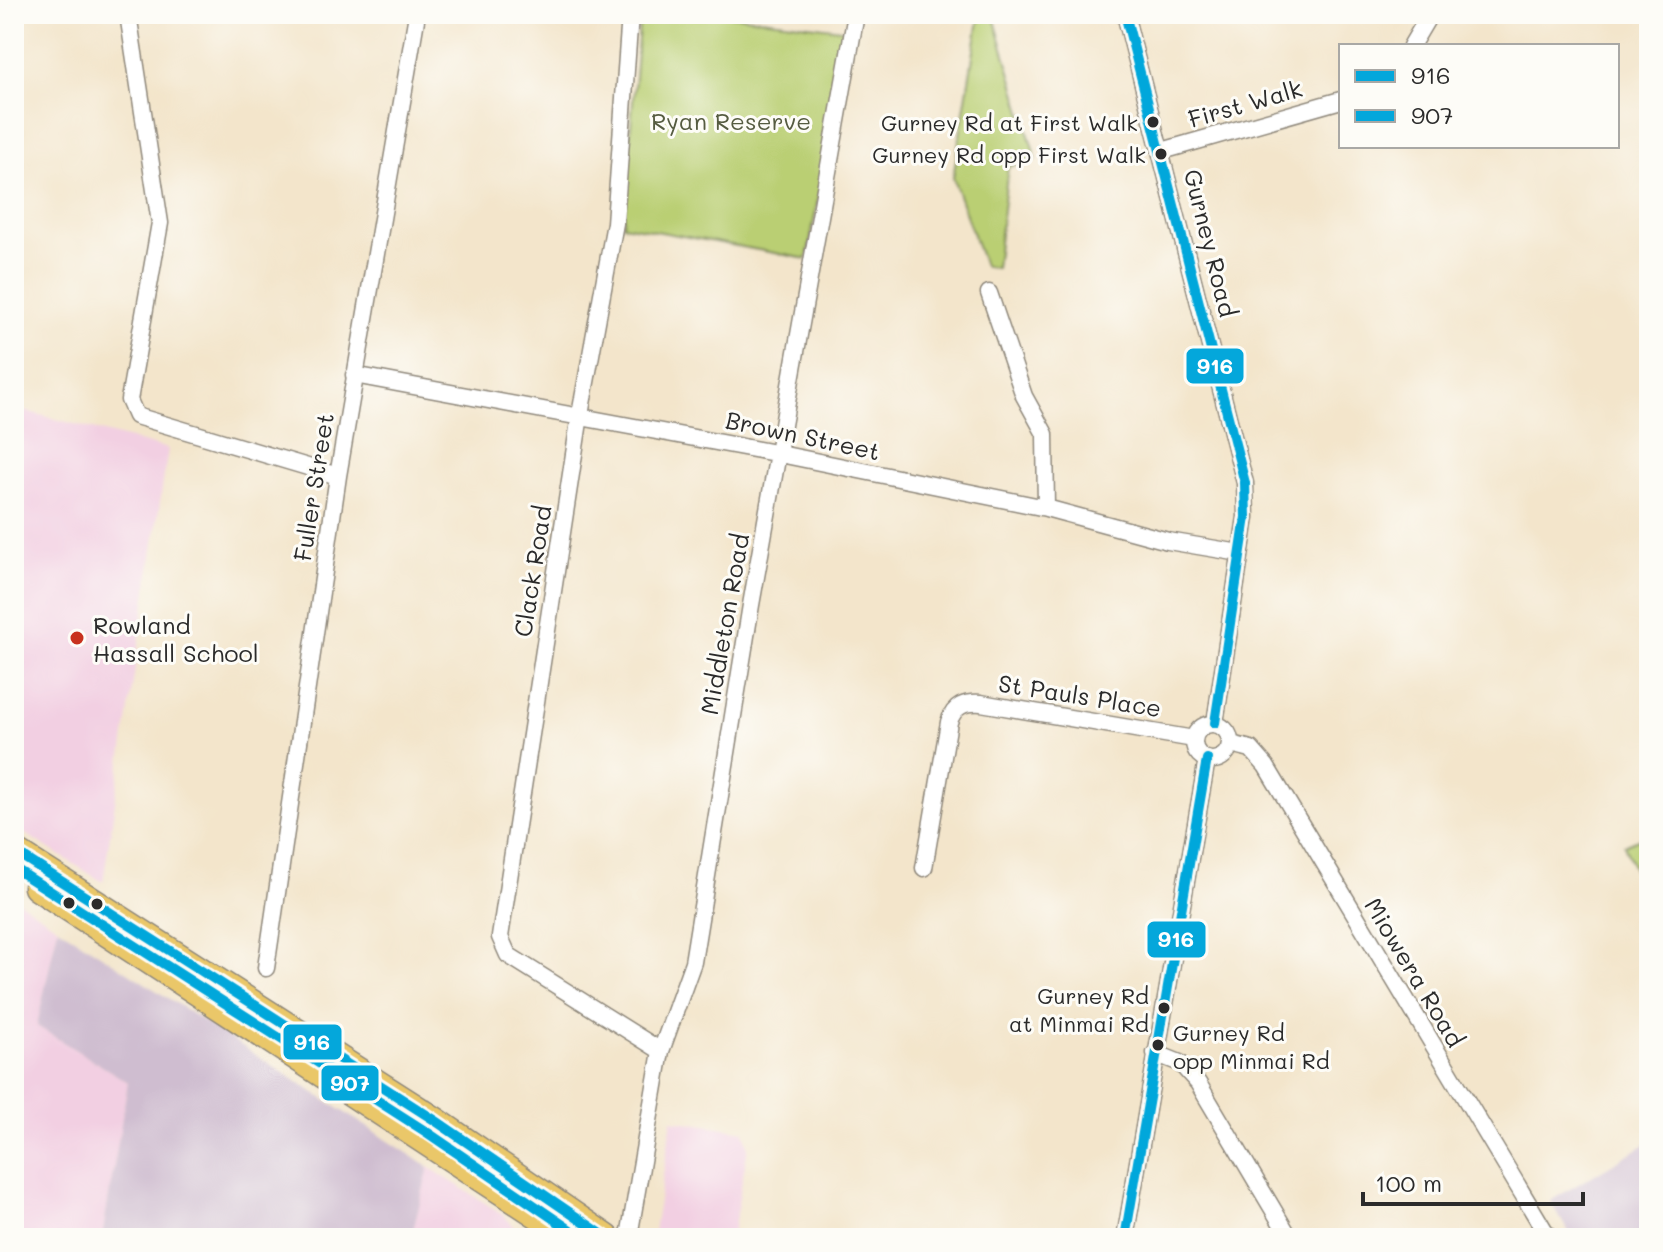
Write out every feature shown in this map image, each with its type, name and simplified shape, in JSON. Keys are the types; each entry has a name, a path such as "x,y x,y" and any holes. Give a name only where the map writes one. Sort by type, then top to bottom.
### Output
{"main road":[{"path":"14,851 436,1121 607,1238"},
{"path":"14,872 573,1238"}],"street":[{"path":"128,14 160,223 129,400 136,416 338,476"},
{"name":"Fuller Street","path":"266,968 338,476 417,14"},
{"name":"Clack Road","path":"630,14 615,223 580,415 500,937 508,955 661,1051"},
{"name":"Middleton Road","path":"626,1238 630,1231 661,1051 693,962 856,14"},
{"name":"Gurney Road","path":"1125,14 1245,483 1246,517 1215,723"},
{"path":"1412,44 1430,14"},
{"name":"First Walk","path":"1162,151 1339,101"},
{"path":"989,293 1024,396 1045,434 1046,508"},
{"name":"Brown Street","path":"354,375 778,454 1046,508 1168,541 1240,553"},
{"name":"St Pauls Place","path":"924,868 953,701 1194,739"},
{"path":"1215,723 1226,728 1231,744 1220,759 1207,759 1199,754 1194,739 1204,725 1215,723"},
{"name":"Miowera Road","path":"1231,744 1251,749 1266,766 1549,1238"},
{"path":"1125,1238 1207,759"},
{"path":"1155,1053 1180,1063 1198,1083 1290,1238"}],"shaded area":[{"name":"Rowland Hassall School","path":"14,408 168,449 103,882 14,827"},
{"path":"14,898 58,927 37,1026 128,1082 102,1238 14,1238"},
{"path":"58,927 429,1167 411,1238 102,1238 128,1082 37,1026"},
{"path":"672,1120 744,1131 748,1147 732,1238 653,1238"},
{"path":"1649,1142 1649,1238 1572,1238 1550,1201"},
{"path":"429,1167 502,1214 526,1238 411,1238"}],"green space":[{"name":"Ryan Reserve","path":"640,14 721,14 849,30 807,259 623,225"},
{"path":"980,14 993,14 1036,159 1008,167 996,268 984,266 953,178"},
{"path":"1649,834 1649,901 1648,902 1624,845"}],"transit line":[{"name":"916","path":"1125,14 1245,483 1246,517 1215,723"},
{"name":"916","path":"1125,1238 1207,759"},
{"name":"916","path":"14,851 436,1121 607,1238"},
{"name":"907","path":"14,868 428,1133 582,1238"}],"place":[{"name":"Gurney Rd at First Walk","path":"1153,122"},
{"name":"Gurney Rd opp First Walk","path":"1161,154"},
{"name":"Rowland Hassall School","path":"77,638"},
{"name":"Gurney Rd at Minmai Rd","path":"1164,1008"},
{"name":"Gurney Rd opp Minmai Rd","path":"1158,1045"}]}
